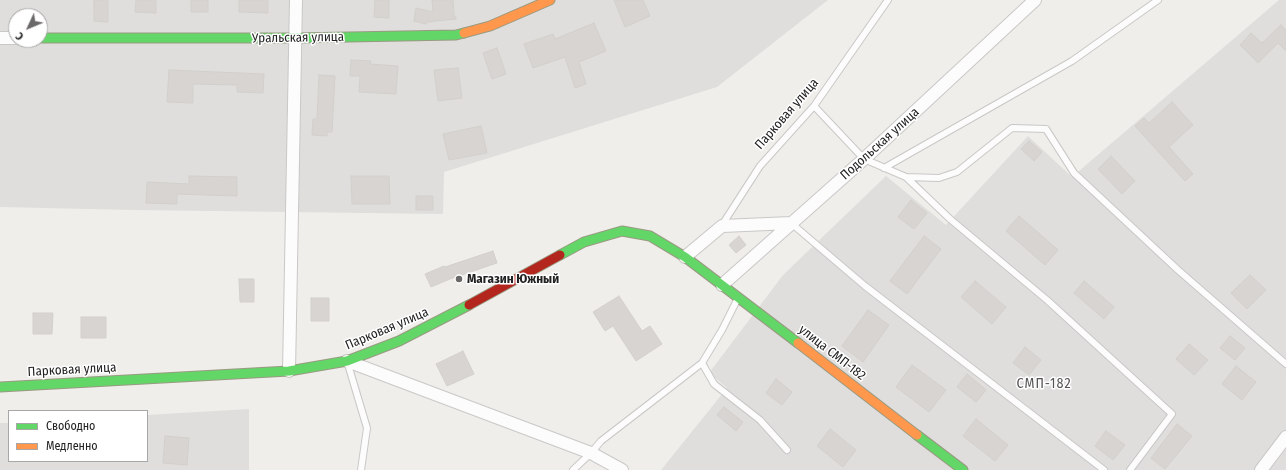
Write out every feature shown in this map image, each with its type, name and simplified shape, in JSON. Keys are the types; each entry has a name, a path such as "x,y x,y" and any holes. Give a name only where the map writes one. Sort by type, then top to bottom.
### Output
{"street":[{"path":"289,371 296,0"},
{"name":"Уральская улица","path":"48,38 295,38 456,35 490,26 550,0"},
{"name":"Подольская улица","path":"722,285 790,223 864,159 1035,0"},
{"path":"685,257 722,226 790,223"},
{"name":"Парковая улица","path":"0,386 289,371 347,361 399,341 474,303 584,242 622,231 650,236 685,257"},
{"name":"улица СМП-182","path":"685,257 963,470"},
{"path":"347,361 591,453 622,470"},
{"path":"1261,470 1286,437"}],"lane":[{"name":"Парковая улица","path":"722,226 760,166 814,106 888,0"},
{"path":"884,168 1072,61 1158,0"},
{"path":"814,106 864,159 906,177 939,178 957,172 1012,128 1046,129 1074,173 1178,270 1286,364"},
{"path":"906,177 950,219 1047,300 1172,414 1130,470"},
{"path":"790,223 865,286 1104,470"},
{"path":"573,470 601,441 702,363 722,330 738,297"},
{"path":"347,361 367,428 361,470"},
{"path":"702,363 714,384 760,420 787,450"}],"shaded area":[{"path":"0,0 828,0 717,87 444,172 443,214 0,207"},
{"path":"1279,0 1286,0 1286,470 661,470 727,388 709,373 783,275 886,176 946,225 1028,136 1072,177"},
{"path":"249,409 249,470 0,470 0,423 8,423 8,462 148,462 148,415"}],"building":[{"path":"94,0 108,0 108,22 94,21"},
{"path":"136,0 156,0 156,13 135,12"},
{"path":"191,0 208,0 208,12 191,12"},
{"path":"239,0 268,0 268,13 239,12"},
{"path":"375,0 389,0 389,18 374,17"},
{"path":"432,0 453,0 454,16 456,19 427,22 426,24 414,21 416,8 433,12"},
{"path":"614,0 643,0 650,16 625,27"},
{"path":"594,23 606,51 579,62 586,84 575,88 565,57 533,68 524,44 553,34 555,39"},
{"path":"1281,25 1286,30 1286,51 1278,43 1258,63 1240,45 1251,33 1262,43"},
{"path":"497,48 506,74 492,79 483,53"},
{"path":"351,60 371,61 370,64 398,66 396,94 359,92 360,76 350,76"},
{"path":"458,68 462,98 438,101 434,70"},
{"path":"169,70 264,74 263,93 237,92 237,85 193,84 193,103 167,102"},
{"path":"319,75 335,76 332,132 327,132 327,136 312,135 313,119 317,119"},
{"path":"1172,102 1193,125 1169,147 1193,174 1185,181 1135,126 1144,118 1149,123"},
{"path":"481,126 487,153 449,160 443,134"},
{"path":"1029,141 1042,152 1034,161 1021,149"},
{"path":"1111,156 1135,181 1122,194 1098,169"},
{"path":"189,176 237,177 237,196 177,194 177,204 146,203 147,182 189,184"},
{"path":"351,176 389,176 390,204 352,204"},
{"path":"416,196 433,196 433,210 416,210"},
{"path":"911,200 927,213 914,229 898,217"},
{"path":"1019,216 1058,250 1045,265 1006,231"},
{"path":"739,236 746,245 736,253 729,245"},
{"path":"924,236 941,249 907,294 890,281"},
{"path":"493,251 497,263 431,287 425,274 444,266 445,267"},
{"path":"1250,275 1266,290 1247,309 1231,293"},
{"path":"239,279 254,279 254,302 240,302"},
{"path":"975,281 1006,307 992,324 961,297"},
{"path":"1084,281 1114,307 1104,319 1074,293"},
{"path":"619,296 642,331 650,326 662,344 636,361 613,326 605,331 593,312"},
{"path":"311,298 329,298 329,321 311,321"},
{"path":"868,310 889,325 863,362 842,346"},
{"path":"33,313 53,313 52,334 33,334"},
{"path":"81,317 106,317 106,338 81,338"},
{"path":"1230,336 1245,348 1235,360 1220,348"},
{"path":"1189,344 1208,360 1194,375 1176,359"},
{"path":"1025,347 1041,360 1029,375 1013,363"},
{"path":"463,351 474,374 447,386 436,364"},
{"path":"912,365 946,390 929,412 896,387"},
{"path":"1236,366 1256,382 1242,400 1222,384"},
{"path":"967,374 986,390 976,402 957,387"},
{"path":"776,379 792,392 782,405 766,393"},
{"path":"724,407 743,422 736,431 717,415"},
{"path":"976,419 1008,445 995,461 963,436"},
{"path":"1177,424 1192,436 1165,469 1151,458"},
{"path":"830,429 856,450 843,467 817,446"},
{"path":"1106,431 1125,445 1113,460 1095,446"},
{"path":"165,436 189,438 187,465 163,463"}],"traffic: fast":[{"path":"48,38 295,38 456,35 464,33"},
{"path":"560,255 584,242 622,231 650,236 685,257 798,343"},
{"path":"0,387 289,371 347,361 399,341 469,305"},
{"path":"917,435 963,470"}],"traffic: slow":[{"path":"464,33 490,26 550,0"},
{"path":"798,343 917,435"}],"traffic: jam":[{"path":"469,305 560,255"}],"place":[{"name":"Магазин Южный","path":"459,279"}],"district":[{"name":"СМП-182","path":"1044,384"}]}
